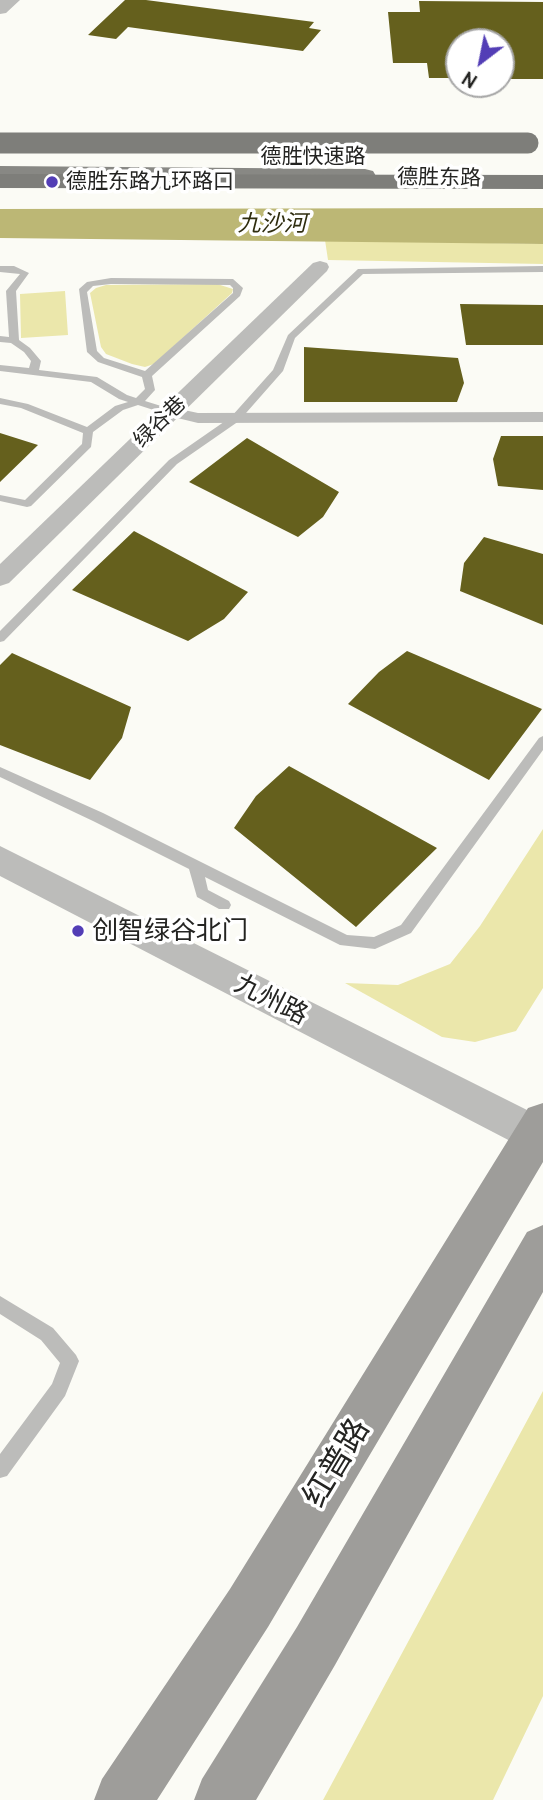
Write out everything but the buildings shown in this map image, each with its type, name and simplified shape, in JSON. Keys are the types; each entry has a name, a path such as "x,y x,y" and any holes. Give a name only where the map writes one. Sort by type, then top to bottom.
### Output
{"highway":[{"path":"0,145 537,146"},
{"name":"德胜快速路","path":"0,155 537,146"},
{"name":"德胜快速路","path":"0,165 543,165"},
{"path":"0,181 543,181"}],"main road":[{"name":"德胜东路","path":"0,145 157,148 537,146"},
{"name":"德胜东路","path":"0,173 303,174 543,181"},
{"name":"红普路","path":"122,1800 249,1608 540,1132"},
{"path":"223,1800 316,1647 543,1247"}],"street":[{"path":"0,9 11,0"},
{"name":"绿谷巷","path":"0,578 320,267"},
{"path":"170,412 198,418 543,417"},
{"name":"九州路","path":"0,860 540,1132"}],"lane":[{"path":"0,269 14,269 25,273 12,291 14,341"},
{"path":"0,638 173,462 236,417 278,370 291,337 361,271 543,270"},
{"path":"111,281 233,282 238,288 237,295 147,376 101,360 92,352 82,291 90,284 111,281"},
{"path":"0,339 14,341 27,350 36,361 33,372"},
{"path":"0,368 94,379 123,397 170,412"},
{"path":"0,499 27,504 87,445 88,431 119,408 138,402 150,390 147,376"},
{"path":"0,401 24,406 88,431"},
{"path":"0,772 195,864 345,941 375,943 406,929 543,741"},
{"path":"195,864 202,893 223,905"},
{"path":"0,1304 47,1335 69,1361 59,1390 0,1469"}],"shaded area":[{"path":"325,240 543,244 543,264 328,260"},
{"path":"217,284 233,289 232,293 154,364 145,367 132,364 106,354 101,347 90,293 96,288 106,285"},
{"path":"65,291 68,335 21,338 20,294"},
{"path":"543,829 543,988 516,1031 475,1042 442,1037 345,983 398,985 450,964 480,926"},
{"path":"543,1391 543,1696 493,1800 323,1800"}],"water":[{"name":"九沙河","path":"543,208 543,244 0,238 0,209"}],"place":[{"name":"德胜东路九环路口","path":"52,182"},
{"name":"创智绿谷北门","path":"78,931"}]}
